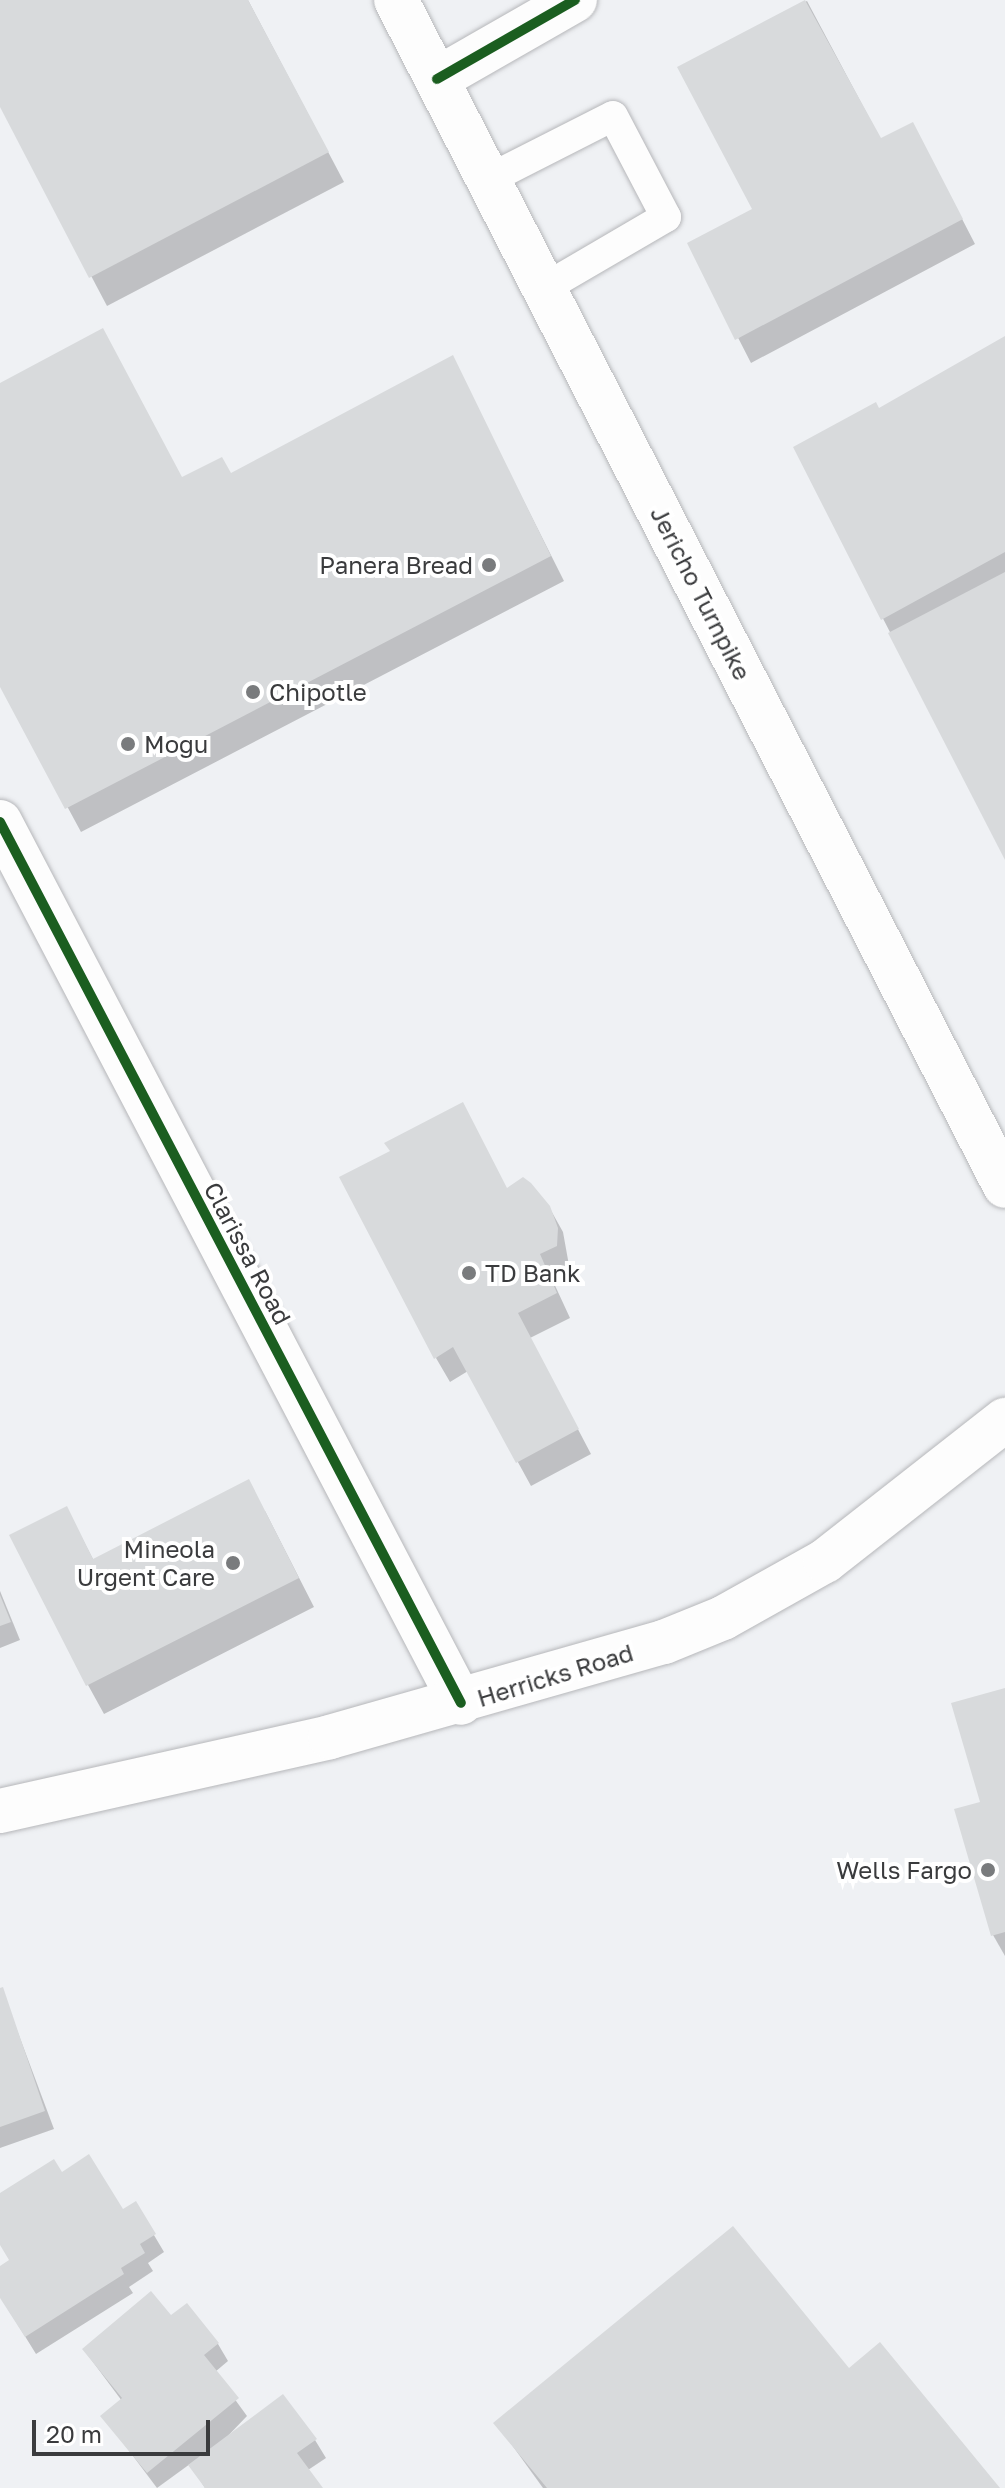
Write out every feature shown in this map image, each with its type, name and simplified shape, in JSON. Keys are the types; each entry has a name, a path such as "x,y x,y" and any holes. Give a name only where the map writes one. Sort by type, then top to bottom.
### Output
{"main road":[{"name":"Jericho Turnpike","path":"396,0 1005,1186"},
{"path":"437,79 575,0"},
{"name":"Clarissa Road","path":"0,822 461,1703"},
{"name":"Herricks Road","path":"0,1811 461,1703 664,1642 764,1597 860,1538 1005,1420"}],"lane":[{"path":"487,180 613,116 666,217 543,289"}],"building":[{"path":"0,0 248,0 329,152 89,278 0,107"},
{"path":"805,0 881,138 913,122 963,219 735,340 687,243 752,209 677,67"},
{"path":"103,328 182,477 222,457 231,473 453,355 551,556 65,809 0,687 0,383"},
{"path":"1005,336 1005,552 881,620 793,447 876,402 879,408"},
{"path":"1005,572 1005,860 888,633"},
{"name":"TD Bank","path":"463,1102 507,1188 523,1177 531,1183 550,1206 558,1228 557,1246 540,1254 557,1293 518,1313 579,1429 516,1463 453,1347 434,1359 339,1177 390,1151 384,1143"},
{"path":"249,1479 299,1578 86,1686 9,1535 67,1506 93,1559"},
{"path":"0,1595 11,1622 0,1626"},
{"name":"Wells Fargo","path":"1005,1688 1005,1932 991,1936 954,1809 980,1802 951,1703"},
{"path":"3,1987 45,2111 0,2127 0,1988"},
{"path":"89,2154 123,2209 136,2201 156,2234 140,2244 145,2253 121,2268 124,2274 25,2337 0,2298 0,2266 9,2260 0,2245 0,2193 54,2159 62,2172"},
{"path":"733,2226 849,2368 880,2342 1000,2488 547,2488 493,2423"},
{"path":"151,2291 171,2315 187,2303 219,2343 204,2355 239,2398 147,2473 100,2416 122,2398 82,2349"},
{"path":"283,2394 317,2439 297,2453 323,2488 205,2488 188,2465"}],"cycle path":[{"path":"437,79 575,0"},
{"path":"0,822 461,1703"}],"place":[{"name":"Panera Bread","path":"489,565"},
{"name":"Chipotle","path":"253,692"},
{"name":"Mogu","path":"128,744"},
{"name":"TD Bank","path":"469,1273"},
{"name":"Mineola Urgent Care","path":"233,1563"},
{"name":"Wells Fargo","path":"988,1870"}]}
